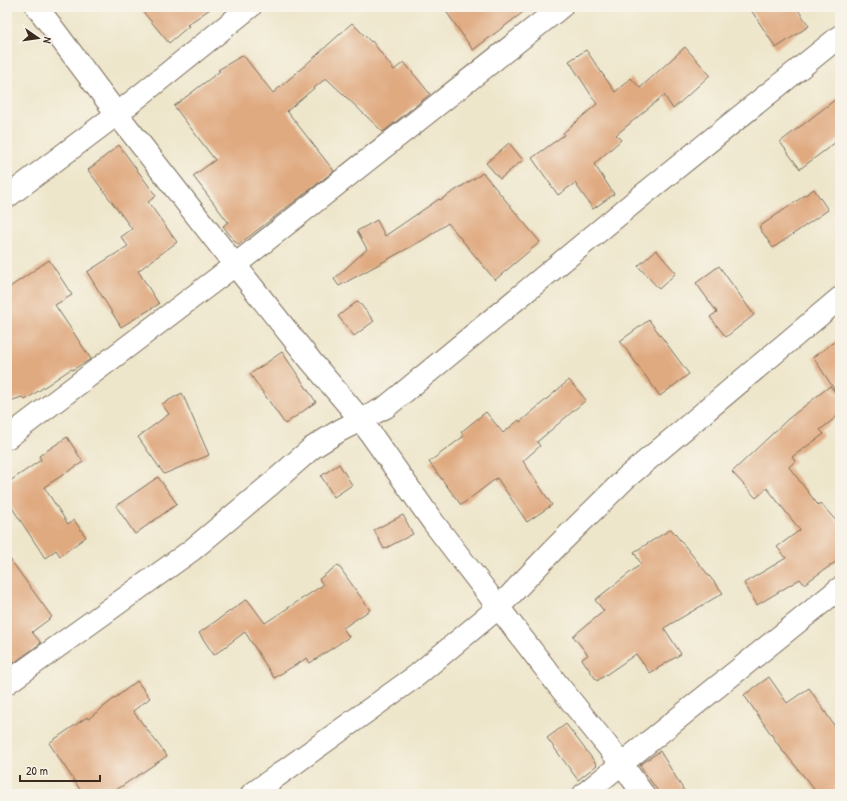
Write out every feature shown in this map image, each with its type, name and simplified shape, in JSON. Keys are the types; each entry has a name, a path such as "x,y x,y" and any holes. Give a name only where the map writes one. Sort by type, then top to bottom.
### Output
{"street":[{"path":"37,7 117,114 235,265 361,420 433,522 499,606 558,685 622,764 643,794"},
{"path":"7,197 117,114 250,7"},
{"path":"7,438 235,265 562,7"},
{"path":"7,683 192,550 312,448 340,431 386,407 639,198 840,36"},
{"path":"252,794 416,676 499,606 626,478 840,298"},
{"path":"584,794 840,588"}],"building":[{"path":"139,7 213,7 187,25 189,26 169,43"},
{"path":"443,7 530,7 473,50"},
{"path":"749,7 796,7 809,26 776,48"},
{"path":"352,23 371,42 372,41 394,70 404,62 430,94 383,132 326,78 287,111 334,171 238,245 223,226 228,222 193,176 215,160 174,106 220,71 218,70 243,55 273,93"},
{"path":"685,47 710,75 673,109 664,95 616,135 621,140 594,164 614,194 593,209 575,183 558,195 532,158 564,135 563,133 597,104 569,61 586,50 615,92 631,78 640,88"},
{"path":"840,96 840,139 800,169 780,142"},
{"path":"509,143 523,160 500,179 486,163"},
{"path":"119,145 156,196 148,202 177,242 138,271 159,304 121,327 87,272 128,246 121,237 132,229 88,170"},
{"path":"483,173 540,242 495,280 448,223 423,240 339,286 334,279 367,249 357,231 377,220 385,236 439,199 440,200"},
{"path":"814,189 828,210 773,248 759,227"},
{"path":"656,250 676,273 659,289 638,266"},
{"path":"49,260 72,295 55,305 91,359 72,370 71,369 25,400 22,397 7,402 7,289"},
{"path":"719,266 754,315 726,337 710,317 717,312 696,283"},
{"path":"358,301 374,321 354,336 338,316"},
{"path":"649,320 689,374 660,396 620,341"},
{"path":"840,338 840,398 813,357"},
{"path":"282,352 316,402 285,424 250,374"},
{"path":"569,380 586,400 537,442 540,446 523,461 552,505 527,522 497,478 461,505 429,462 464,436 461,432 486,412 503,433 519,420 520,422"},
{"path":"830,386 840,399 840,414 820,430 824,434 792,457 795,461 789,467 818,505 820,503 840,525 840,559 804,584 800,579 757,605 744,583 786,558 777,547 800,530 767,488 756,498 732,472 788,419"},
{"path":"182,393 209,455 164,474 138,437 169,414 162,404"},
{"path":"67,437 83,462 44,487 68,524 74,520 86,537 60,556 56,550 45,558 7,500 7,483 41,460 39,456"},
{"path":"339,464 352,485 334,497 321,476"},
{"path":"158,477 177,504 135,534 116,506"},
{"path":"403,515 413,534 384,549 374,530"},
{"path":"671,529 723,593 664,628 681,654 650,673 636,654 597,681 582,659 588,655 573,636 604,611 595,600 641,564 634,552"},
{"path":"7,555 52,617 32,632 41,643 7,668"},
{"path":"338,565 370,610 343,628 349,637 310,663 307,658 274,678 245,632 214,655 199,633 247,599 265,623 323,585 319,579"},
{"path":"769,677 787,703 809,688 840,734 840,794 818,794 784,753 744,695"},
{"path":"137,681 150,698 133,711 167,756 110,794 83,794 49,743 87,717 88,719"},
{"path":"566,724 597,765 578,780 547,738"},
{"path":"660,751 686,794 660,794 640,765"}]}
